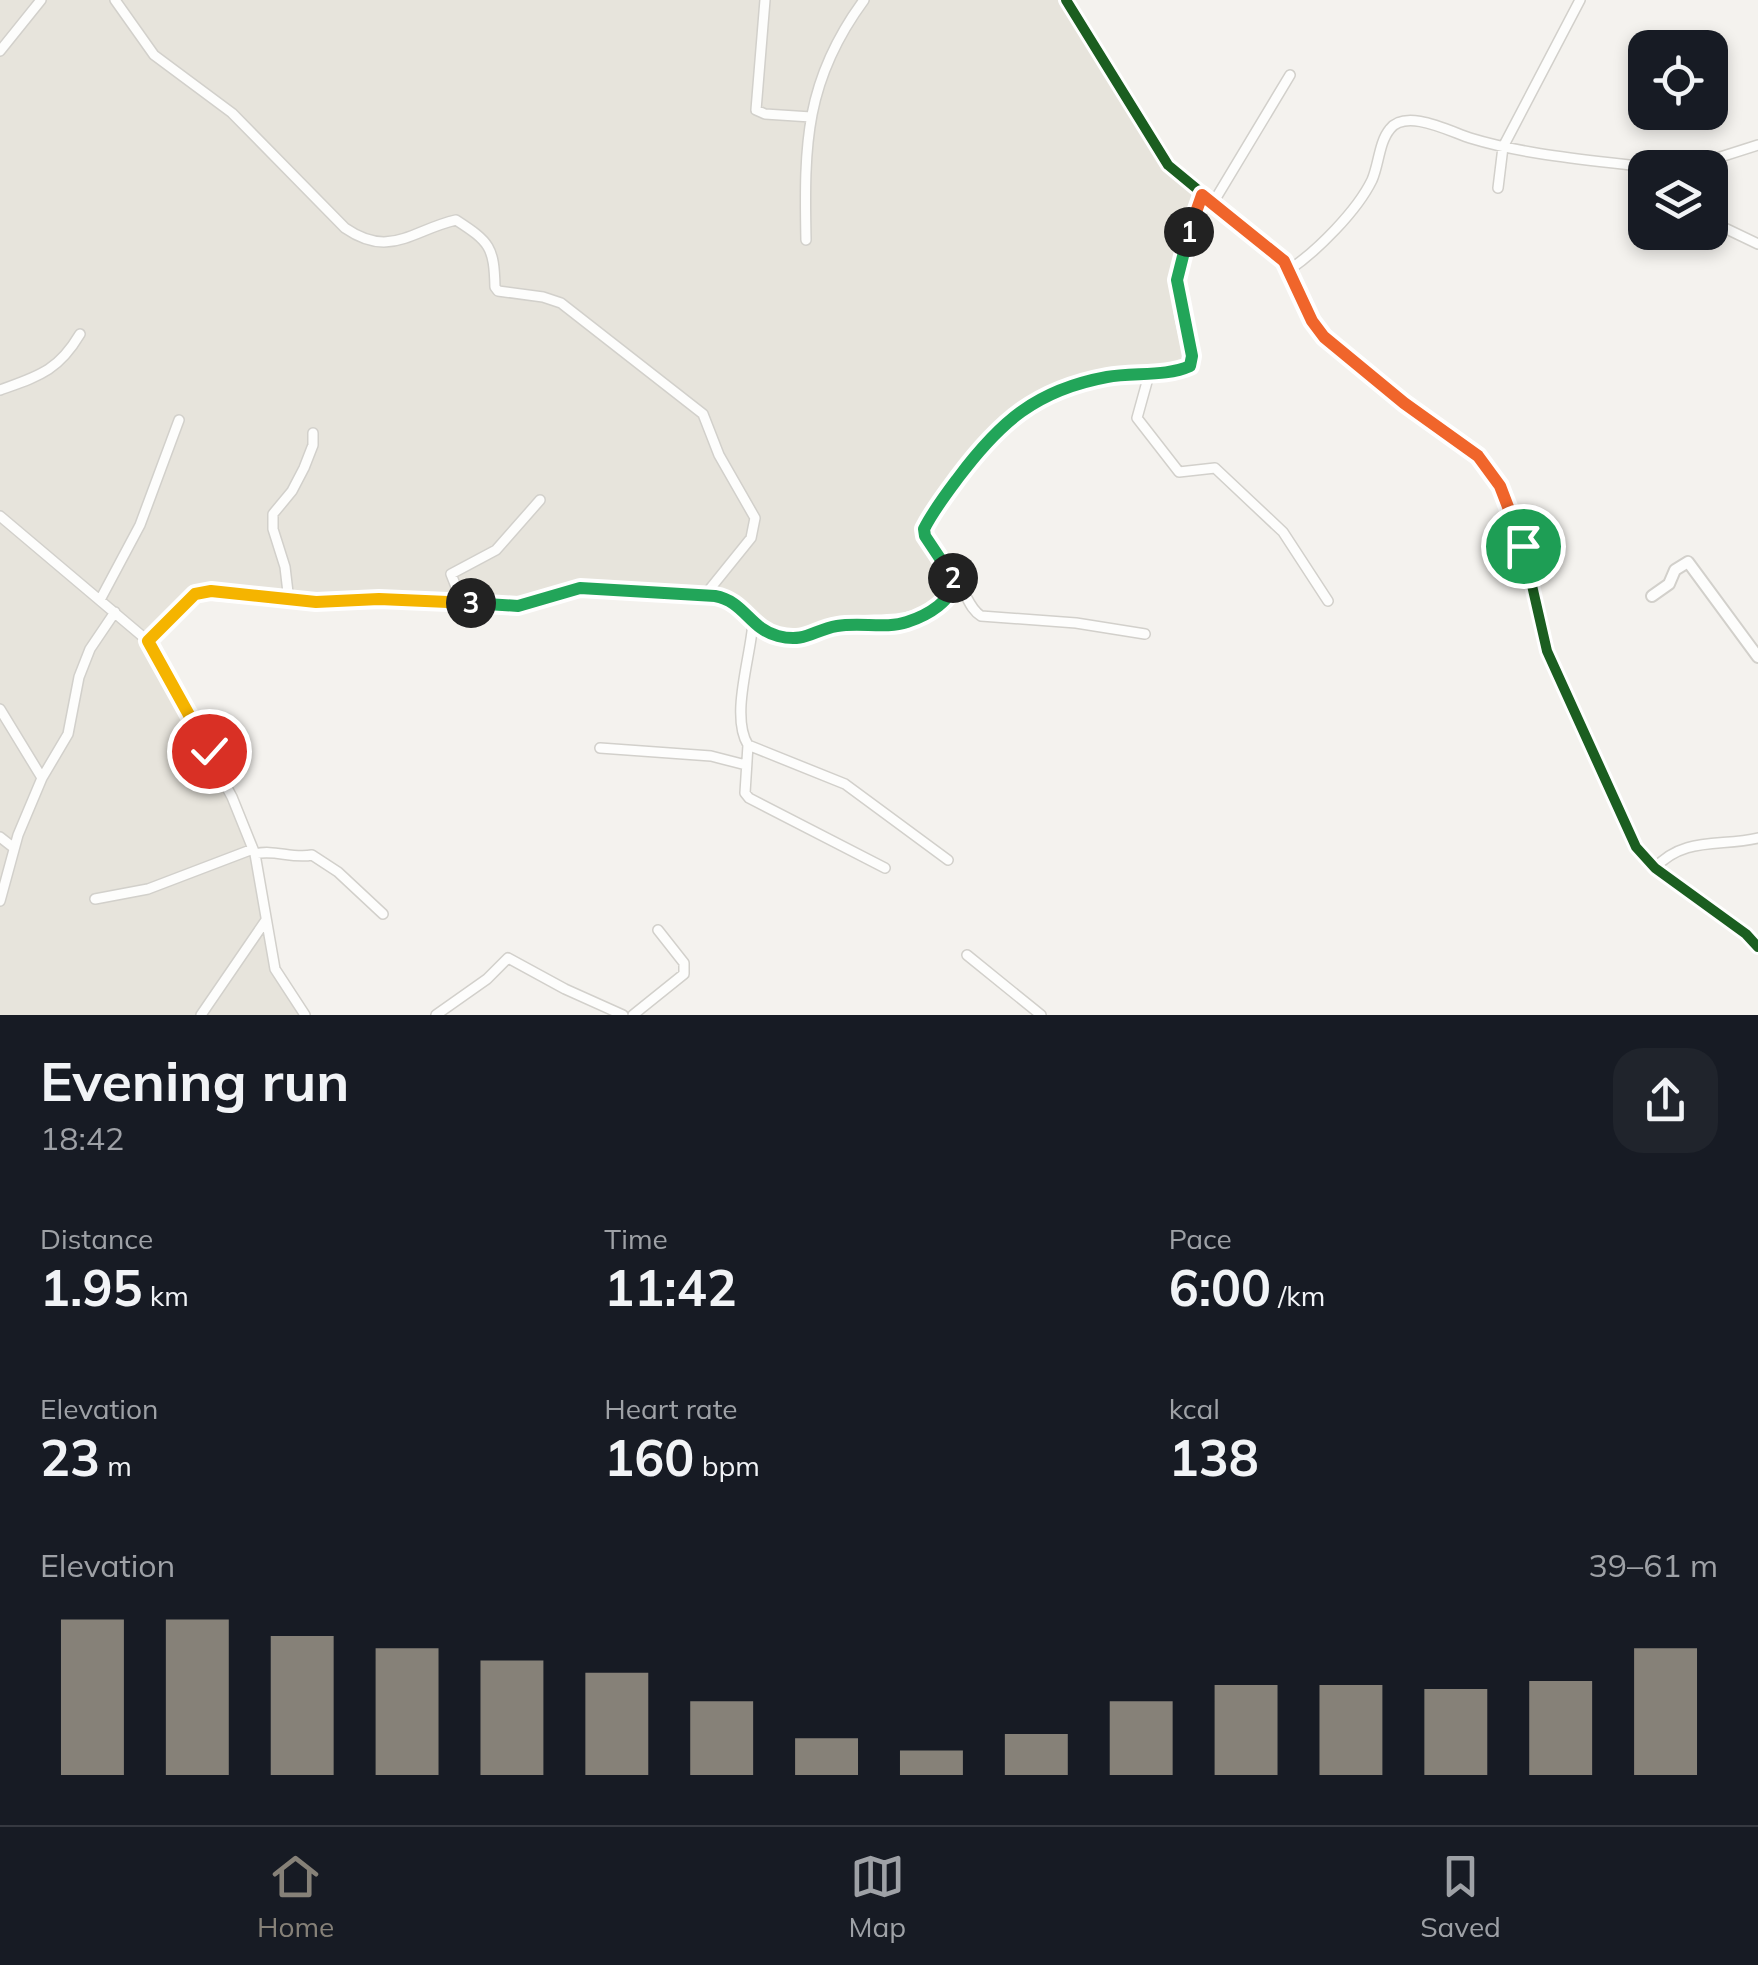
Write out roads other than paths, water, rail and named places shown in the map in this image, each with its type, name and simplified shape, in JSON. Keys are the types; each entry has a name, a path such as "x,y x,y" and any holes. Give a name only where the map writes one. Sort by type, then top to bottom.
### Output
{"street":[{"path":"0,50 41,0"},
{"path":"115,0 154,55 232,113 345,228 361,239 390,242 456,220 489,245 494,256 494,287 498,291 543,297 561,304 699,410 756,518 751,538 704,596"},
{"path":"765,0 756,110 810,117"},
{"path":"806,240 810,117 827,60 864,0"},
{"path":"1066,0 1168,165 1284,261 1312,321 1324,337 1404,403 1478,456 1500,486 1523,546 1547,651 1630,836 1655,868 1746,934 1758,947"},
{"path":"1498,188 1503,147 1580,0"},
{"path":"1214,203 1290,75"},
{"path":"1289,270 1315,253 1358,202 1372,179 1388,132 1396,124 1420,122 1503,147 1628,164"},
{"path":"1728,155 1758,145"},
{"path":"1145,634 1076,623 981,616 974,611 924,529 988,437 1005,421 1053,394 1107,377 1185,368 1192,362 1177,280 1179,261 1202,195"},
{"path":"1728,230 1758,244"},
{"path":"0,390 48,372 65,360 80,334"},
{"path":"1150,372 1138,418 1179,472 1215,468 1284,532 1328,601"},
{"path":"100,600 140,525 179,420"},
{"path":"289,601 272,529 273,514 304,468 313,433"},
{"path":"462,602 450,574 496,550 540,500"},
{"path":"0,516 148,641 222,776 254,852 274,968 305,1015"},
{"path":"1652,596 1670,584 1675,570 1688,562 1758,657"},
{"path":"148,641 200,592 289,601 518,606 580,588 734,600 754,622 781,637 804,639 840,625 906,622 944,602 954,580"},
{"path":"0,900 14,848 42,778 68,734 79,676 90,649 115,612"},
{"path":"754,622 741,705 740,727 748,745 745,792 749,798 885,868"},
{"path":"0,709 42,778"},
{"path":"748,745 845,784 948,860"},
{"path":"600,748 711,756 746,765"},
{"path":"0,837 14,848"},
{"path":"1655,868 1685,847 1758,838"},
{"path":"96,899 148,890 254,852 267,851 312,856 338,872 383,914"},
{"path":"201,1015 266,920"},
{"path":"632,1015 684,974 684,964 658,930"},
{"path":"967,954 1041,1015"},
{"path":"436,1015 488,979 508,958 623,1015"}]}
